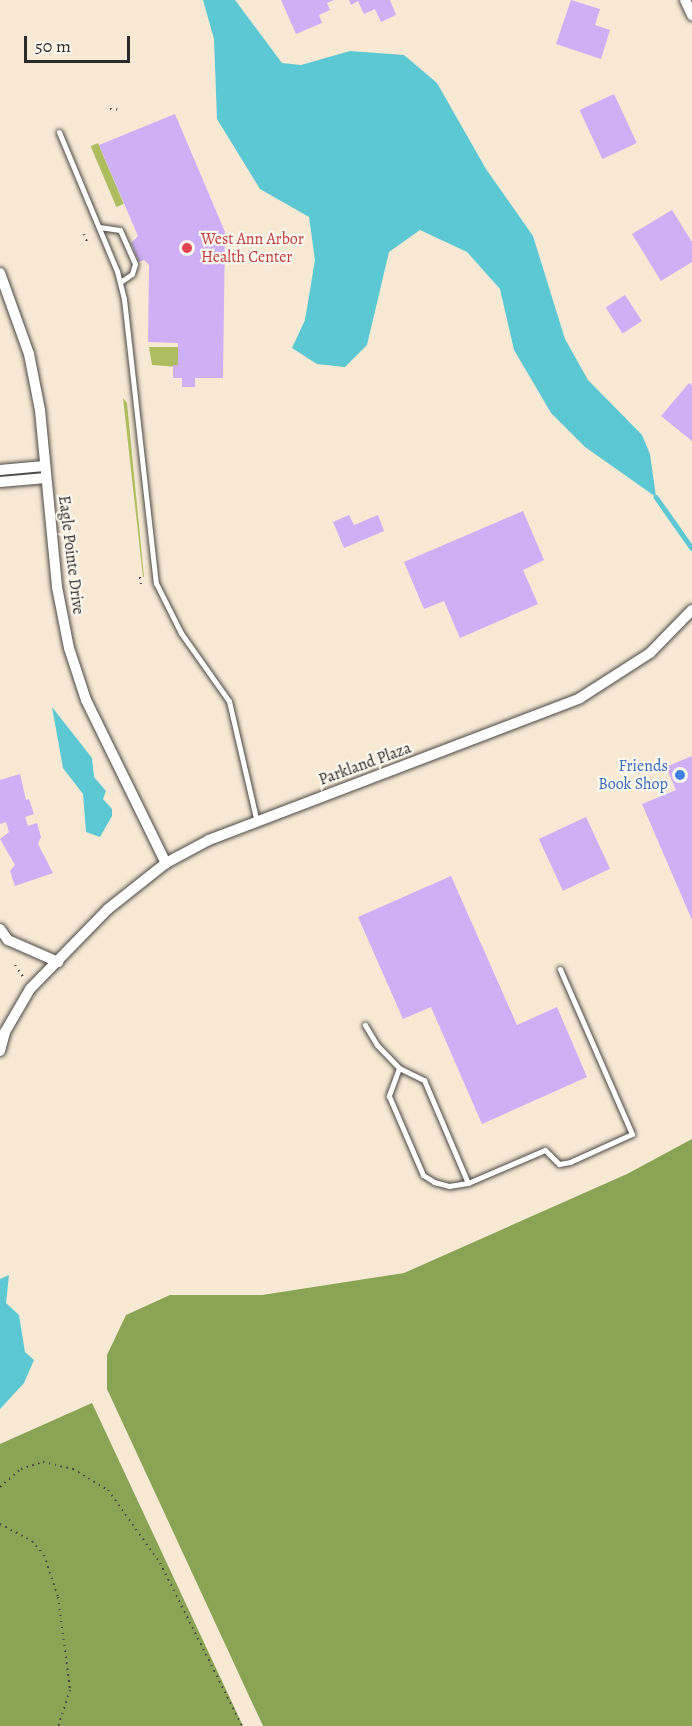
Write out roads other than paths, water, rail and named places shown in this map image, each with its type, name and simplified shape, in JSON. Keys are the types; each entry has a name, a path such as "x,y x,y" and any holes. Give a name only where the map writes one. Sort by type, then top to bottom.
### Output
{"street":[{"path":"685,0 692,15"},
{"name":"Eagle Pointe Drive","path":"0,273 29,354 46,478 57,587 69,648 86,700 166,863"},
{"path":"0,470 44,466"},
{"path":"0,482 46,478"},
{"name":"Parkland Plaza","path":"0,1050 5,1032 30,989 108,909 166,863 257,822 580,698 650,653 692,610"},
{"path":"0,929 8,940 58,962"}],"lane":[{"path":"59,132 120,282 156,583 181,633 229,701 257,822"},
{"path":"99,227 120,230 135,264 132,274 120,282"},
{"path":"399,1068 389,1096 423,1175 449,1186 468,1183 545,1150 559,1164 632,1134 560,969"},
{"path":"365,1025 376,1045 399,1068 424,1080 468,1183"}],"water":[{"path":"203,0 235,0 282,63 301,65 350,51 404,55 437,83 486,169 533,236 565,339 588,380 642,435 650,454 656,497 585,447 551,413 514,350 500,289 467,252 420,230 389,252 367,345 345,367 317,364 292,348 305,320 315,260 309,217 260,189 217,119 214,39"},
{"path":"52,707 92,758 94,777 106,791 103,799 112,809 112,816 100,837 86,832 83,794 63,768"},
{"path":"9,1275 6,1303 19,1315 25,1352 34,1360 24,1383 0,1409 0,1279"}],"waterway":[{"path":"656,497 692,548"}],"place":[{"name":"West Ann Arbor Health Center","path":"187,248"},
{"name":"Friends Book Shop","path":"680,775"}]}
